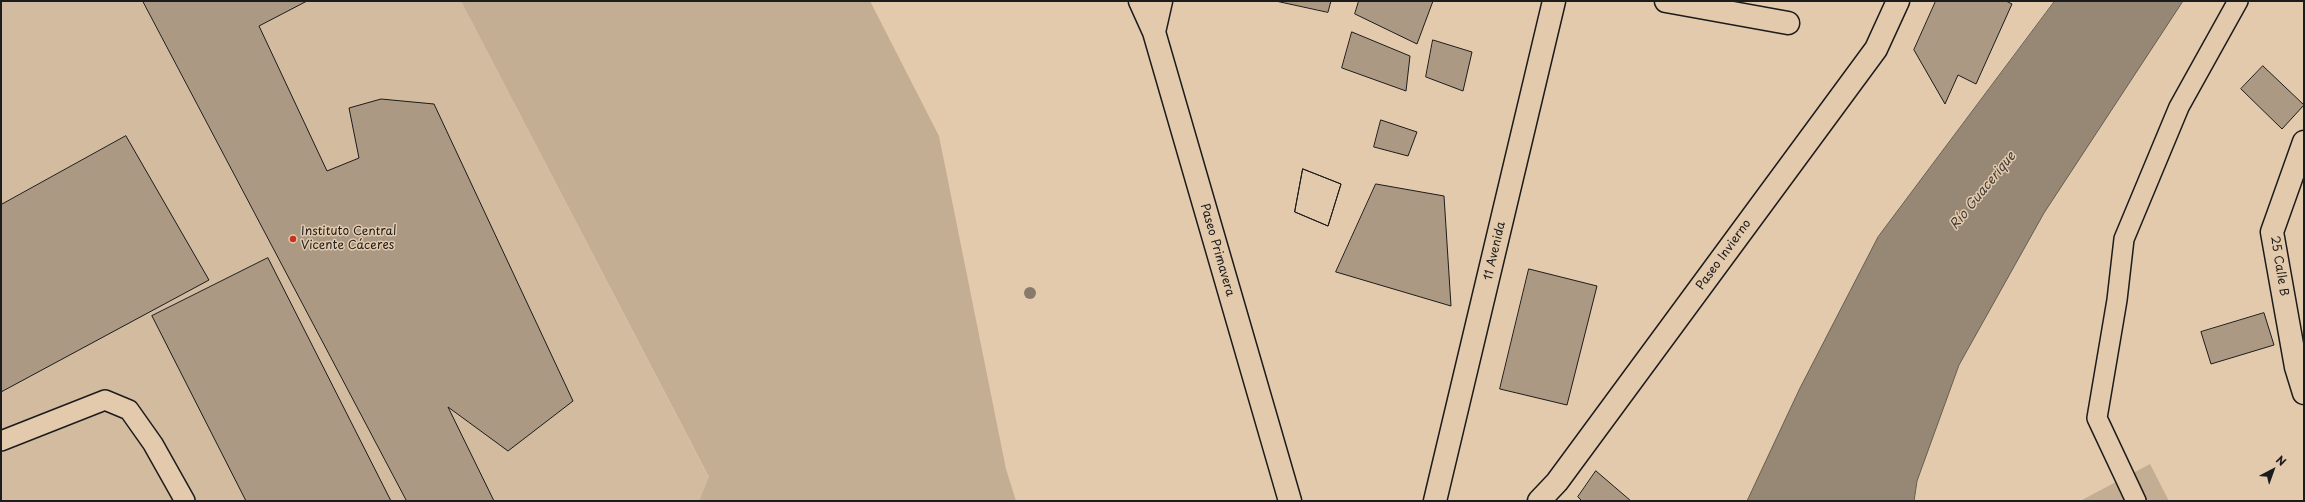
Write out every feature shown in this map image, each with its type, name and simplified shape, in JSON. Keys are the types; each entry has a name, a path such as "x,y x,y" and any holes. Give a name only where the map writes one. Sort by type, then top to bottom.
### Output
{"street":[{"name":"Paseo Primavera","path":"1140,1 1154,32 1290,501"},
{"path":"1154,32 1161,1"},
{"name":"11 Avenida","path":"1435,501 1554,1"},
{"path":"1666,1 1788,23"},
{"name":"Paseo Invierno","path":"1539,501 1557,482 1876,48 1898,1"},
{"name":"25 Calle B","path":"2304,142 2272,232 2296,367 2304,393"}],"lane":[{"path":"2136,501 2097,418 2117,300 2124,239 2179,107 2238,1"},
{"path":"1,441 105,400 129,410 153,444 186,501"}],"shaded area":[{"name":"Instituto Central Vicente Cáceres","path":"1,1 461,1 709,478 699,501 1,501"},
{"path":"461,1 870,1 939,136 1006,469 1016,501 699,501 709,477"},
{"path":"2150,464 2169,501 2080,501"}],"water":[{"name":"Río Guacerique","path":"2055,1 2183,1 2044,213 1959,365 1917,481 1914,501 1747,501 1800,388 1878,237"}],"building":[{"path":"143,1 307,1 259,26 327,171 359,158 349,108 381,99 434,104 573,401 508,451 448,407 494,501 407,501"},
{"path":"1276,1 1331,1 1328,12"},
{"path":"1359,1 1433,1 1417,44 1355,14"},
{"path":"1936,1 2006,1 2012,4 1976,84 1958,75 1945,104 1914,50"},
{"path":"1352,32 1410,56 1406,91 1342,68"},
{"path":"1433,40 1472,52 1463,91 1426,77"},
{"path":"2263,66 2304,105 2282,129 2241,89"},
{"path":"1381,120 1417,132 1408,156 1374,147"},
{"path":"126,136 209,280 1,392 1,205"},
{"path":"1303,169 1341,184 1328,226 1295,212"},
{"path":"1303,169 1341,184 1328,226 1295,212"},
{"path":"1376,184 1444,196 1451,306 1336,272"},
{"path":"268,258 391,501 246,501 152,316"},
{"path":"1529,269 1597,286 1567,405 1500,389"},
{"path":"2264,313 2274,345 2211,364 2201,332"},
{"path":"1596,471 1631,501 1582,501 1578,497"}],"place":[{"name":"Instituto Central Vicente Cáceres","path":"293,239"}]}
